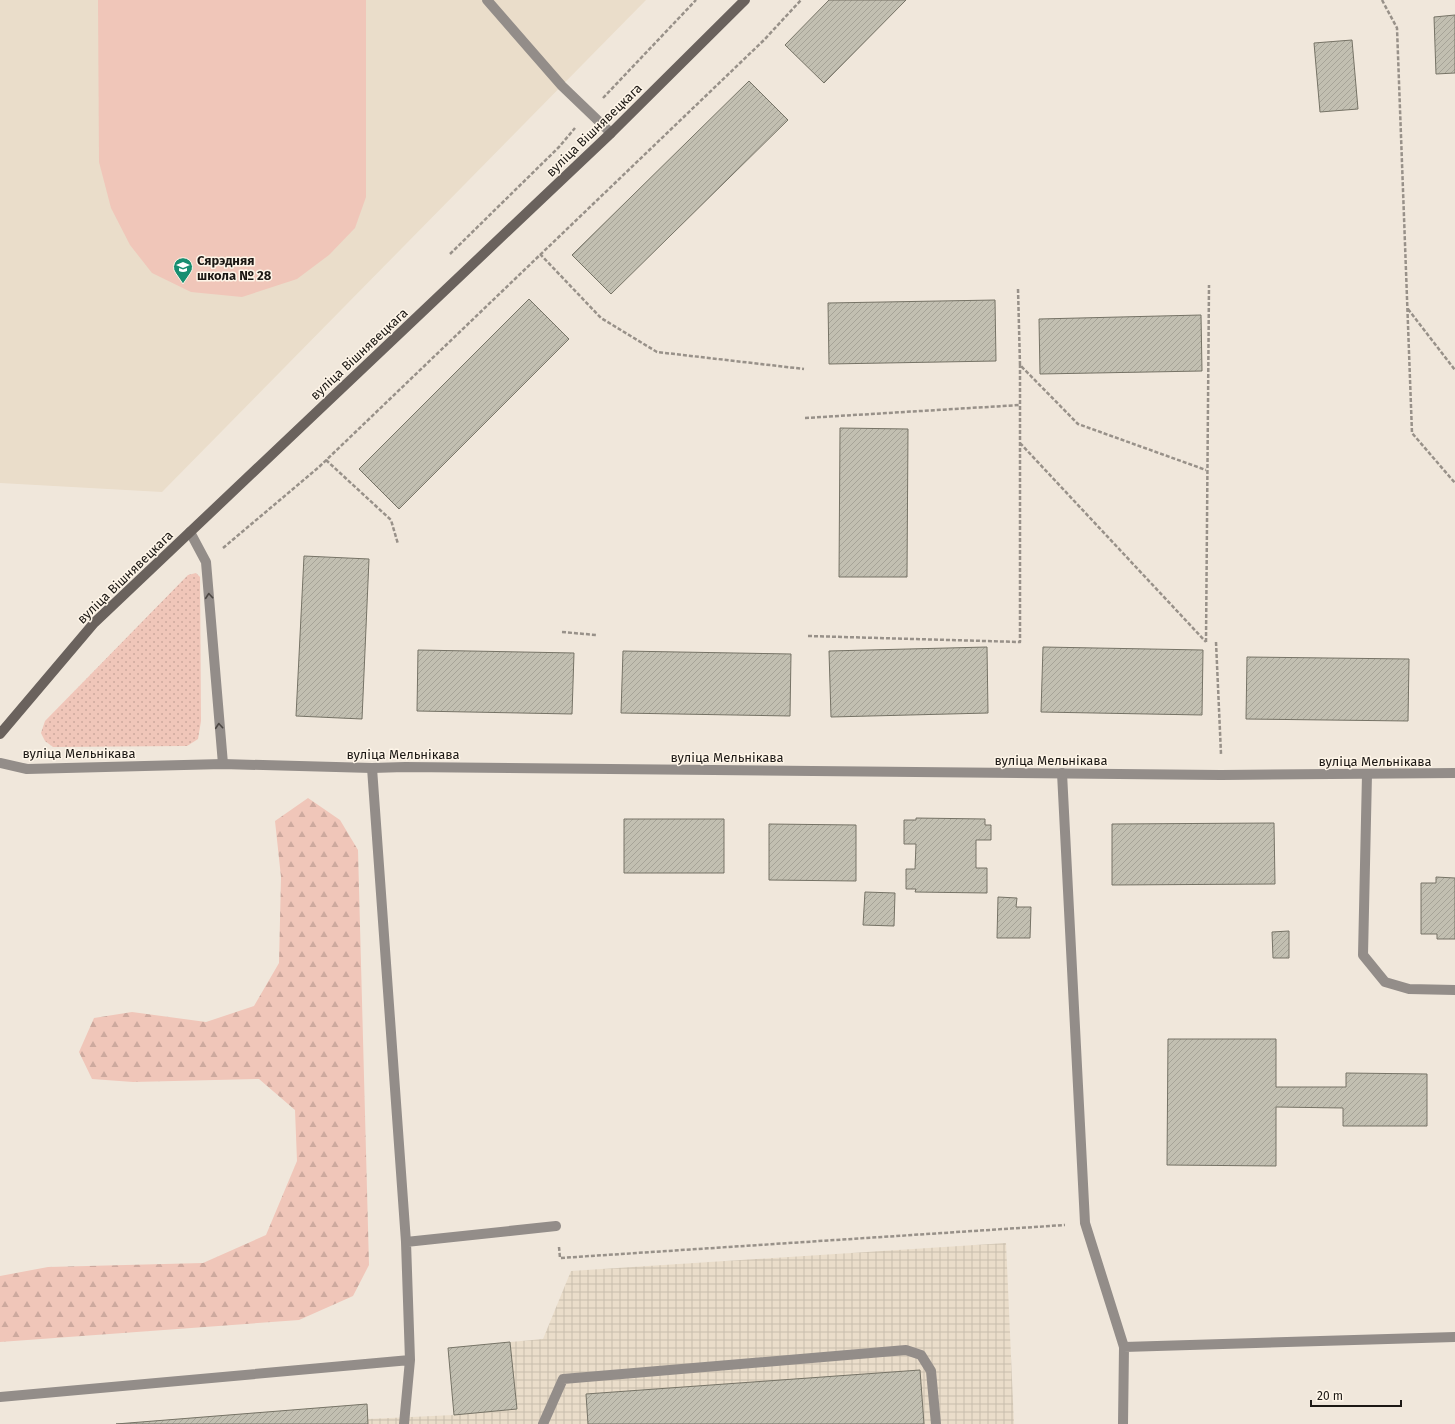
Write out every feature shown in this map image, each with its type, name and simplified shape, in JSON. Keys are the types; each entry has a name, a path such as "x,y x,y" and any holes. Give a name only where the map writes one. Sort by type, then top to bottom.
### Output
{"main road":[{"name":"вуліца Вішнявецкага","path":"0,734 94,623 611,133 745,0"}],"street":[{"path":"487,0 562,86 611,133"},
{"path":"190,532 206,562 223,764"},
{"name":"вуліца Мельнікава","path":"0,763 27,769 223,764 372,768 405,767 1221,775 1455,773"},
{"path":"372,768 406,1242 410,1360 404,1424"},
{"path":"1062,773 1085,1223 1124,1346 1123,1424"},
{"path":"1368,774 1363,955 1385,982 1409,989 1455,990"},
{"path":"406,1242 556,1226"},
{"path":"1124,1346 1455,1337"},
{"path":"543,1424 563,1379 906,1350 921,1355 931,1371 936,1424"},
{"path":"0,1398 410,1360"}],"path":[{"path":"206,562 326,460 764,40 801,0"},
{"path":"1382,0 1397,28 1412,433 1455,483"},
{"path":"540,254 601,318 657,352 804,369"},
{"path":"1020,443 1206,642 1206,470 1209,284"},
{"path":"808,636 1020,642 1020,365 1018,289"},
{"path":"1408,308 1455,370"},
{"path":"1020,365 1078,424 1206,470"},
{"path":"805,418 1020,405"},
{"path":"326,460 391,520 398,544"},
{"path":"562,632 596,635"},
{"path":"1216,642 1221,775"},
{"path":"556,1226 560,1258 1085,1223"}],"shaded area":[{"name":"Сярэдняя школа № 28","path":"0,0 646,0 162,492 0,483"},
{"path":"1006,1243 1014,1424 116,1424 367,1404 368,1419 454,1415 448,1348 543,1339 571,1271"}],"green space":[{"path":"98,0 366,0 366,197 355,228 329,255 297,279 242,297 191,292 152,273 130,245 111,208 99,162"},
{"path":"196,573 200,577 201,721 198,739 187,746 53,747 45,741 41,733 45,721 188,575"},
{"path":"308,798 340,820 358,850 369,1265 353,1296 299,1320 0,1342 0,1276 48,1267 203,1263 266,1235 297,1161 295,1110 259,1079 133,1082 92,1079 79,1052 94,1018 132,1012 206,1022 254,1006 279,963 281,877 275,821"}],"building":[{"path":"829,0 906,0 824,83 785,45"},
{"path":"1455,15 1455,73 1436,74 1434,17"},
{"path":"1352,40 1358,109 1320,112 1314,43"},
{"path":"749,81 788,120 611,294 572,255"},
{"path":"529,299 569,339 399,509 359,469"},
{"path":"995,300 996,361 829,364 828,303"},
{"path":"1201,315 1202,371 1040,374 1039,319"},
{"path":"840,428 908,429 907,577 839,577"},
{"path":"304,556 369,559 362,719 296,716"},
{"path":"987,647 988,713 831,717 829,651"},
{"path":"1043,647 1203,650 1202,715 1041,712"},
{"path":"418,650 574,653 572,714 417,711"},
{"path":"623,651 791,654 790,716 621,713"},
{"path":"1247,657 1409,659 1408,721 1246,719"},
{"path":"916,818 985,819 985,825 991,825 991,840 976,840 976,868 987,868 987,893 915,892 916,889 906,889 906,869 915,869 916,844 904,844 904,820 916,820"},
{"path":"624,819 724,819 724,873 624,873"},
{"path":"1274,823 1275,884 1112,885 1112,824"},
{"path":"769,824 856,825 856,881 769,880"},
{"path":"1436,877 1455,878 1455,939 1437,939 1437,934 1421,934 1421,883 1436,883"},
{"path":"865,892 895,893 894,926 863,925"},
{"path":"998,897 1017,898 1016,907 1031,907 1030,938 997,938"},
{"path":"1289,931 1289,958 1273,958 1272,932"},
{"path":"1168,1039 1276,1039 1276,1087 1346,1087 1346,1073 1427,1074 1427,1126 1343,1126 1343,1108 1276,1107 1276,1166 1167,1165"},
{"path":"510,1342 517,1409 454,1415 448,1348"},
{"path":"920,1370 924,1424 588,1424 586,1394"},
{"path":"367,1404 368,1424 116,1424"}],"place":[{"name":"Сярэдняя школа № 28","path":"183,284"}]}
